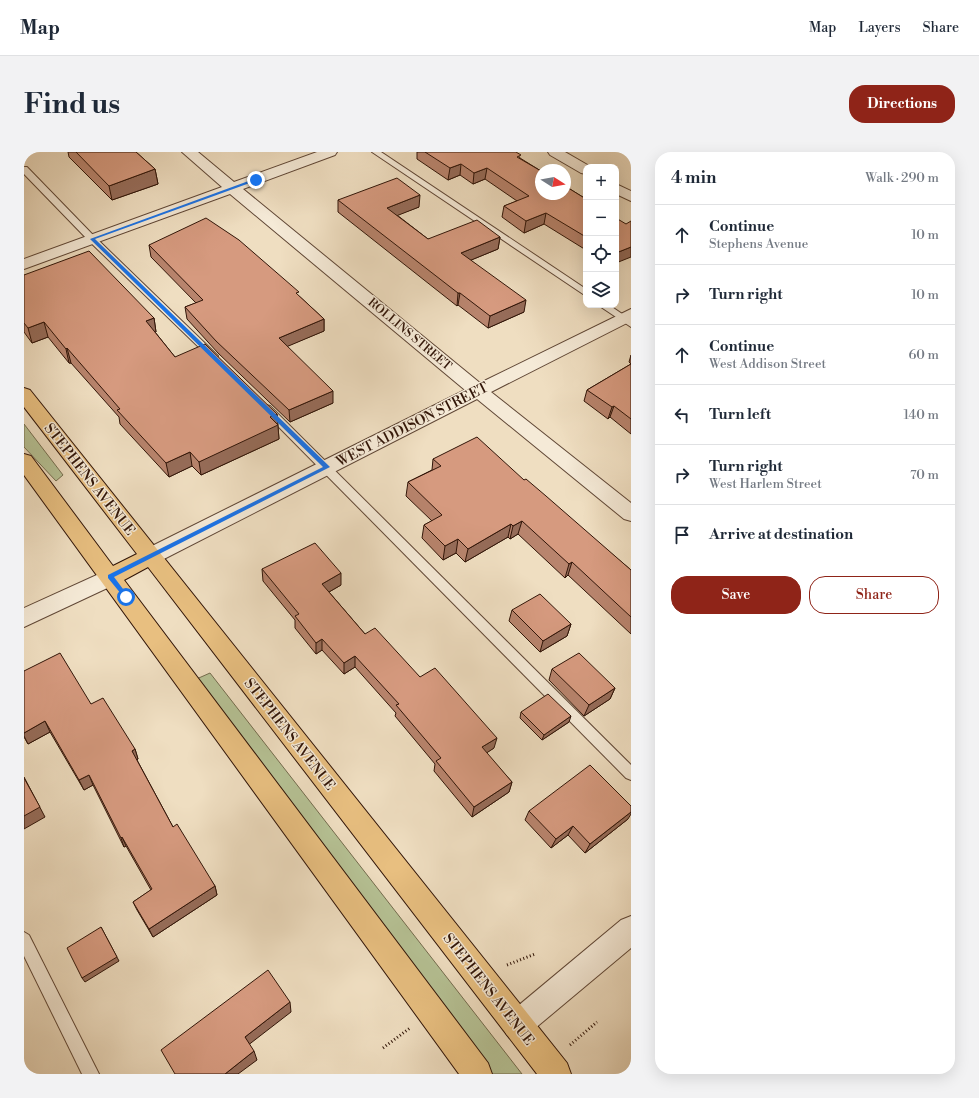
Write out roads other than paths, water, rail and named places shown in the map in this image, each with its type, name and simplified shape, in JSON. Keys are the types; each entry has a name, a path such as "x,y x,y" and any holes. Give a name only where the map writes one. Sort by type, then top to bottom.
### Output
{"main road":[{"name":"STEPHENS AVENUE","path":"24,394 556,1074"},
{"path":"24,461 469,1071"},
{"path":"110,577 151,556"}],"street":[{"name":"ROLLINS STREET","path":"190,152 478,391 631,514"},
{"path":"24,264 330,152"},
{"path":"555,152 583,168"},
{"path":"619,190 631,197"},
{"name":"WEST ADDISON STREET","path":"151,556 478,391 628,319"},
{"path":"24,618 110,577"},
{"path":"517,1025 631,930"}],"lane":[{"path":"376,152 583,292"},
{"path":"24,169 92,239 219,362"},
{"path":"608,308 628,319"},
{"path":"259,401 327,467 631,774"},
{"path":"24,940 91,1074"}]}
